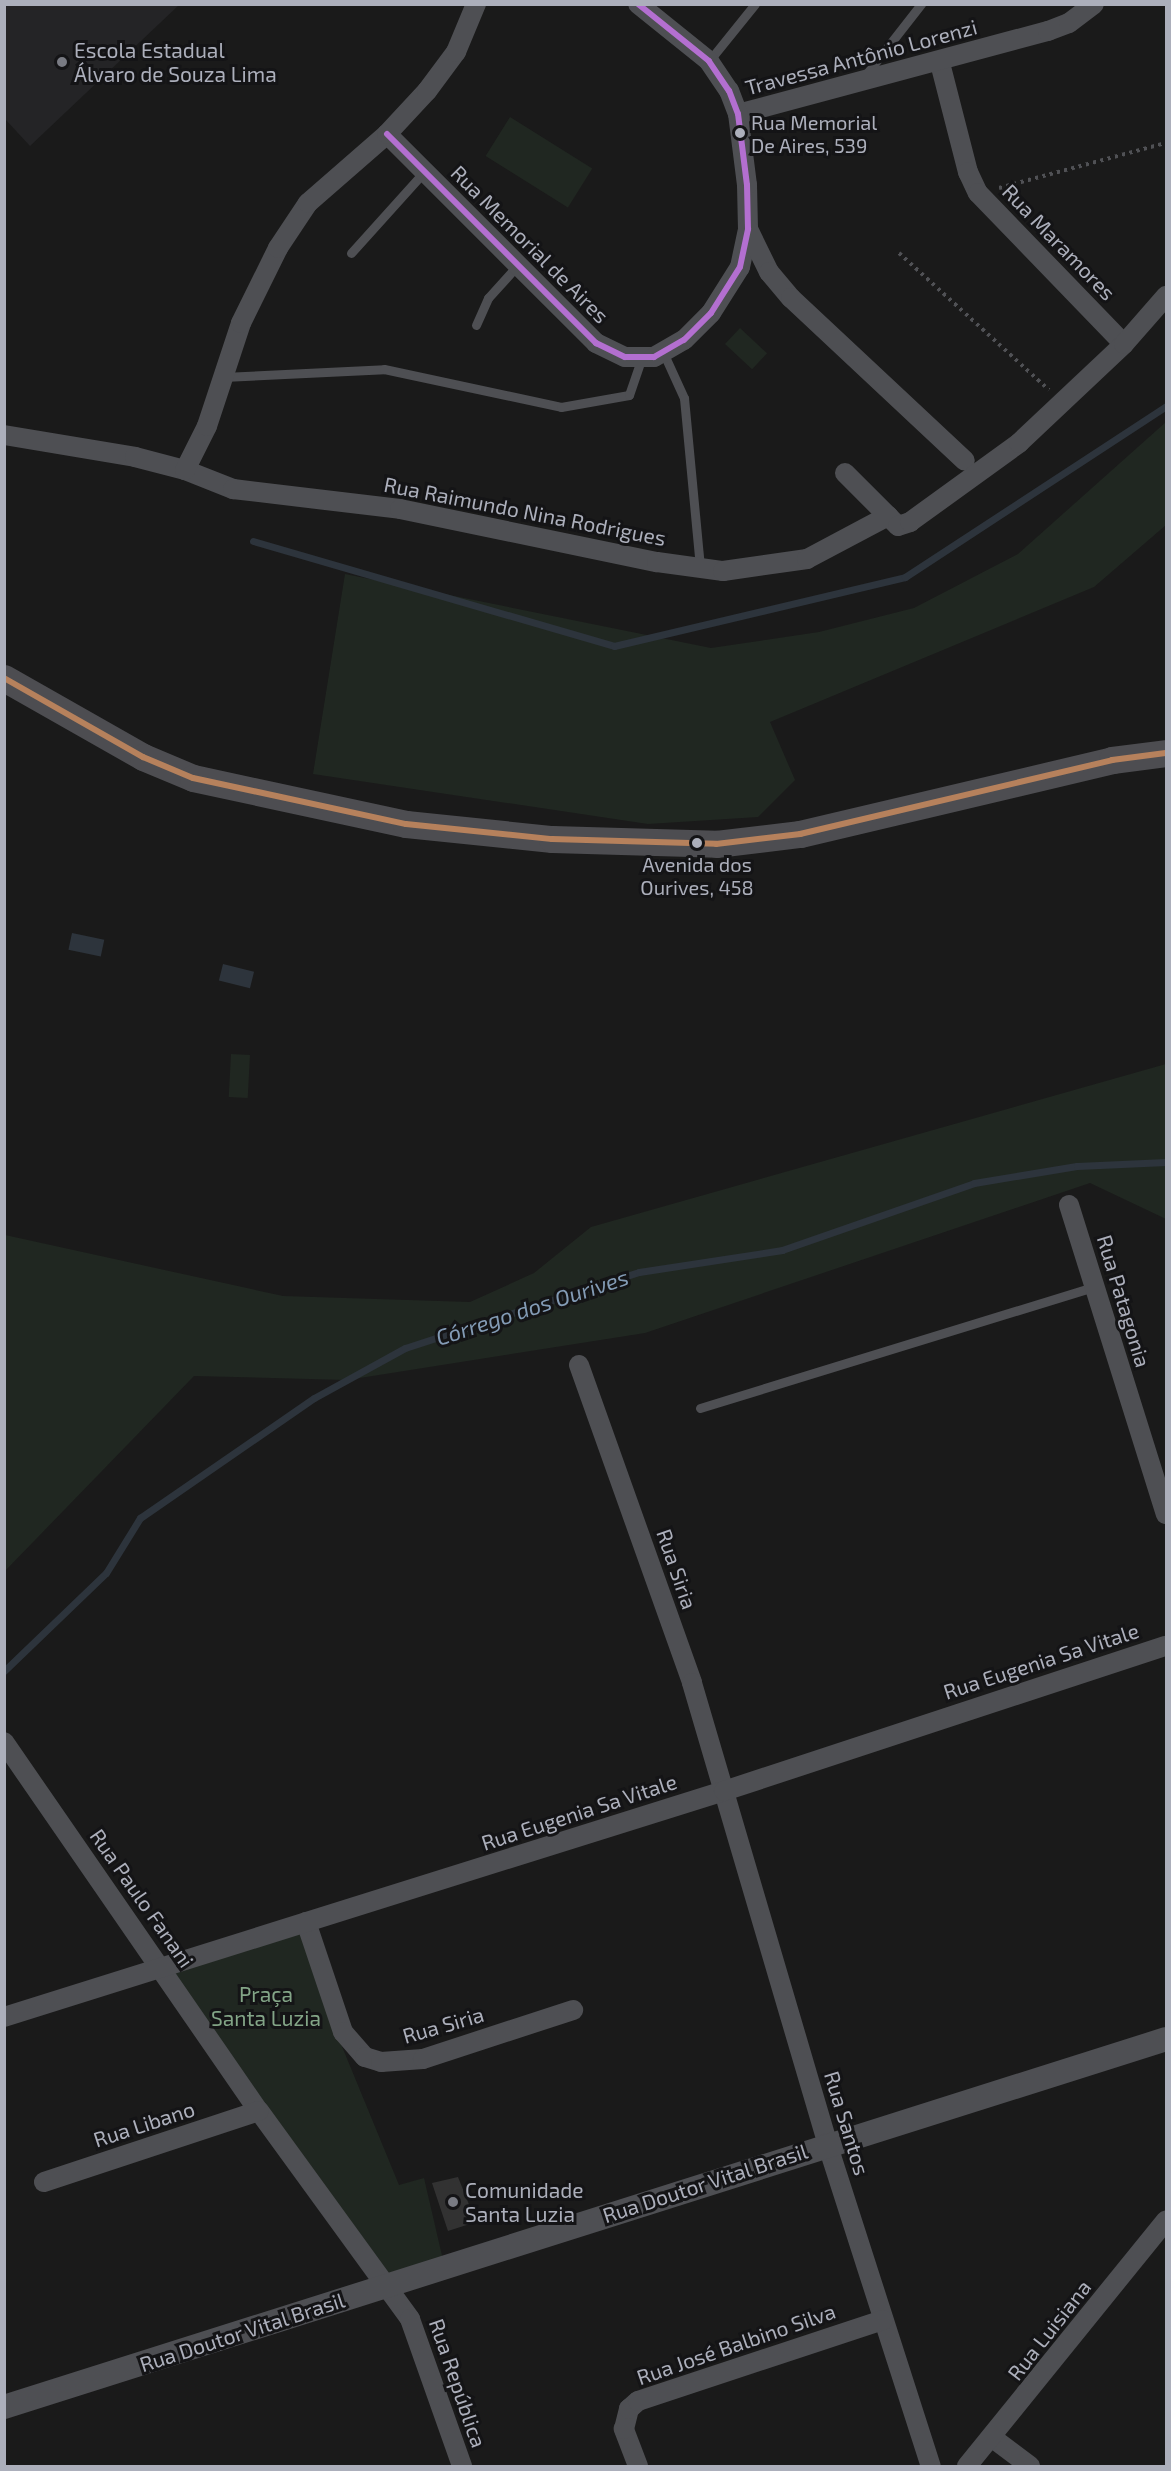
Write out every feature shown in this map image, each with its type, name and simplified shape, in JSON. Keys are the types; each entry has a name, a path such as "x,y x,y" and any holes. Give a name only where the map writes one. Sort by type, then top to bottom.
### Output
{"main road":[{"path":"4,678 143,757 193,778 406,824 576,841 716,844 800,834 1112,760 1167,753"}],"street":[{"path":"185,470 207,426 241,323 284,239 308,203 387,134 456,52 476,4"},
{"name":"Rua Memorial de Aires","path":"387,134 516,267 596,343 625,357 642,357 663,352 684,340 711,313 740,267 748,229 738,114 709,62 638,4"},
{"name":"Travessa Antônio Lorenzi","path":"738,114 857,86 940,63 1069,23 1094,4"},
{"name":"Rua Maramores","path":"940,63 968,172 978,193 1124,344"},
{"path":"748,229 769,272 791,298 965,461"},
{"path":"845,472 898,526 933,509 1062,402 1124,344 1167,296"},
{"name":"Rua Raimundo Nina Rodrigues","path":"4,435 185,470 233,489 400,509 657,562 723,571 766,568 807,559 888,516"},
{"name":"Rua Patagonia","path":"1070,1205 1167,1514"},
{"name":"Rua Siria","path":"579,1365 692,1683 724,1791"},
{"name":"Rua Eugenia Sa Vitale","path":"4,2017 724,1791 1167,1646"},
{"name":"Rua Paulo Fanani","path":"4,1742 259,2111 388,2285"},
{"name":"Rua Santos","path":"724,1791 827,2143 932,2466"},
{"name":"Rua Siria","path":"306,1922 343,2032 365,2057 381,2062 423,2059 573,2010"},
{"name":"Rua Doutor Vital Brasil","path":"4,2407 827,2143 1167,2039"},
{"name":"Rua Libano","path":"44,2182 259,2111"},
{"name":"Rua Luisiana","path":"967,2466 994,2439 1167,2220"},
{"name":"Rua República","path":"388,2285 410,2319 428,2362 462,2466"},
{"name":"Rua José Balbino Silva","path":"638,2466 624,2429 629,2409 638,2401 883,2320"},
{"path":"994,2439 1030,2466"}],"lane":[{"path":"709,62 755,4"},
{"path":"857,86 921,4"},
{"path":"351,253 424,172"},
{"path":"476,325 488,297 516,267"},
{"path":"663,352 684,398 700,567"},
{"path":"223,377 384,369 561,407 629,396 642,357"},
{"path":"700,1408 1094,1287"}],"path":[{"path":"978,193 1167,143"},
{"path":"899,253 1062,402"}],"shaded area":[{"name":"Escola Estadual Álvaro de Souza Lima","path":"5,4 179,5 30,146 5,119"},
{"path":"72,933 104,940 101,956 68,950"},
{"path":"223,964 254,972 250,988 219,980"}],"green space":[{"path":"510,117 592,168 568,207 486,156"},
{"path":"740,328 767,353 752,369 725,344"},
{"path":"1166,422 1166,525 1094,587 770,722 795,780 758,817 648,824 313,774 345,574 711,648 819,632 914,608 1018,554"},
{"path":"231,1054 250,1055 248,1098 229,1097"},
{"path":"1166,1064 1166,1219 1090,1183 645,1333 347,1380 194,1376 5,1571 5,1235 283,1296 470,1302 534,1273 591,1227"},
{"name":"Praça Santa Luzia","path":"302,1931 334,2027 399,2185 424,2178 443,2260 390,2280 171,1972"}],"building":[{"name":"Comunidade Santa Luzia","path":"458,2177 476,2222 448,2231 432,2183"}],"waterway":[{"path":"253,541 614,646 905,577 1166,406"},
{"name":"Córrego dos Ourives","path":"4,1671 106,1573 140,1518 314,1398 405,1348 639,1272 782,1250 974,1183 1077,1166 1166,1162"}],"transit line":[{"path":"387,134 596,343 625,357 654,357 684,340 711,313 740,267 748,229 747,185 738,114 729,91 709,61 638,4"},
{"path":"4,678 143,757 193,778 406,824 552,839 716,844 800,834 1112,760 1166,753"}],"place":[{"name":"Escola Estadual Álvaro de Souza Lima","path":"62,62"},
{"name":"Rua Memorial De Aires, 539","path":"740,133"},
{"name":"Avenida dos Ourives, 458","path":"697,843"},
{"name":"Comunidade Santa Luzia","path":"453,2202"}]}
